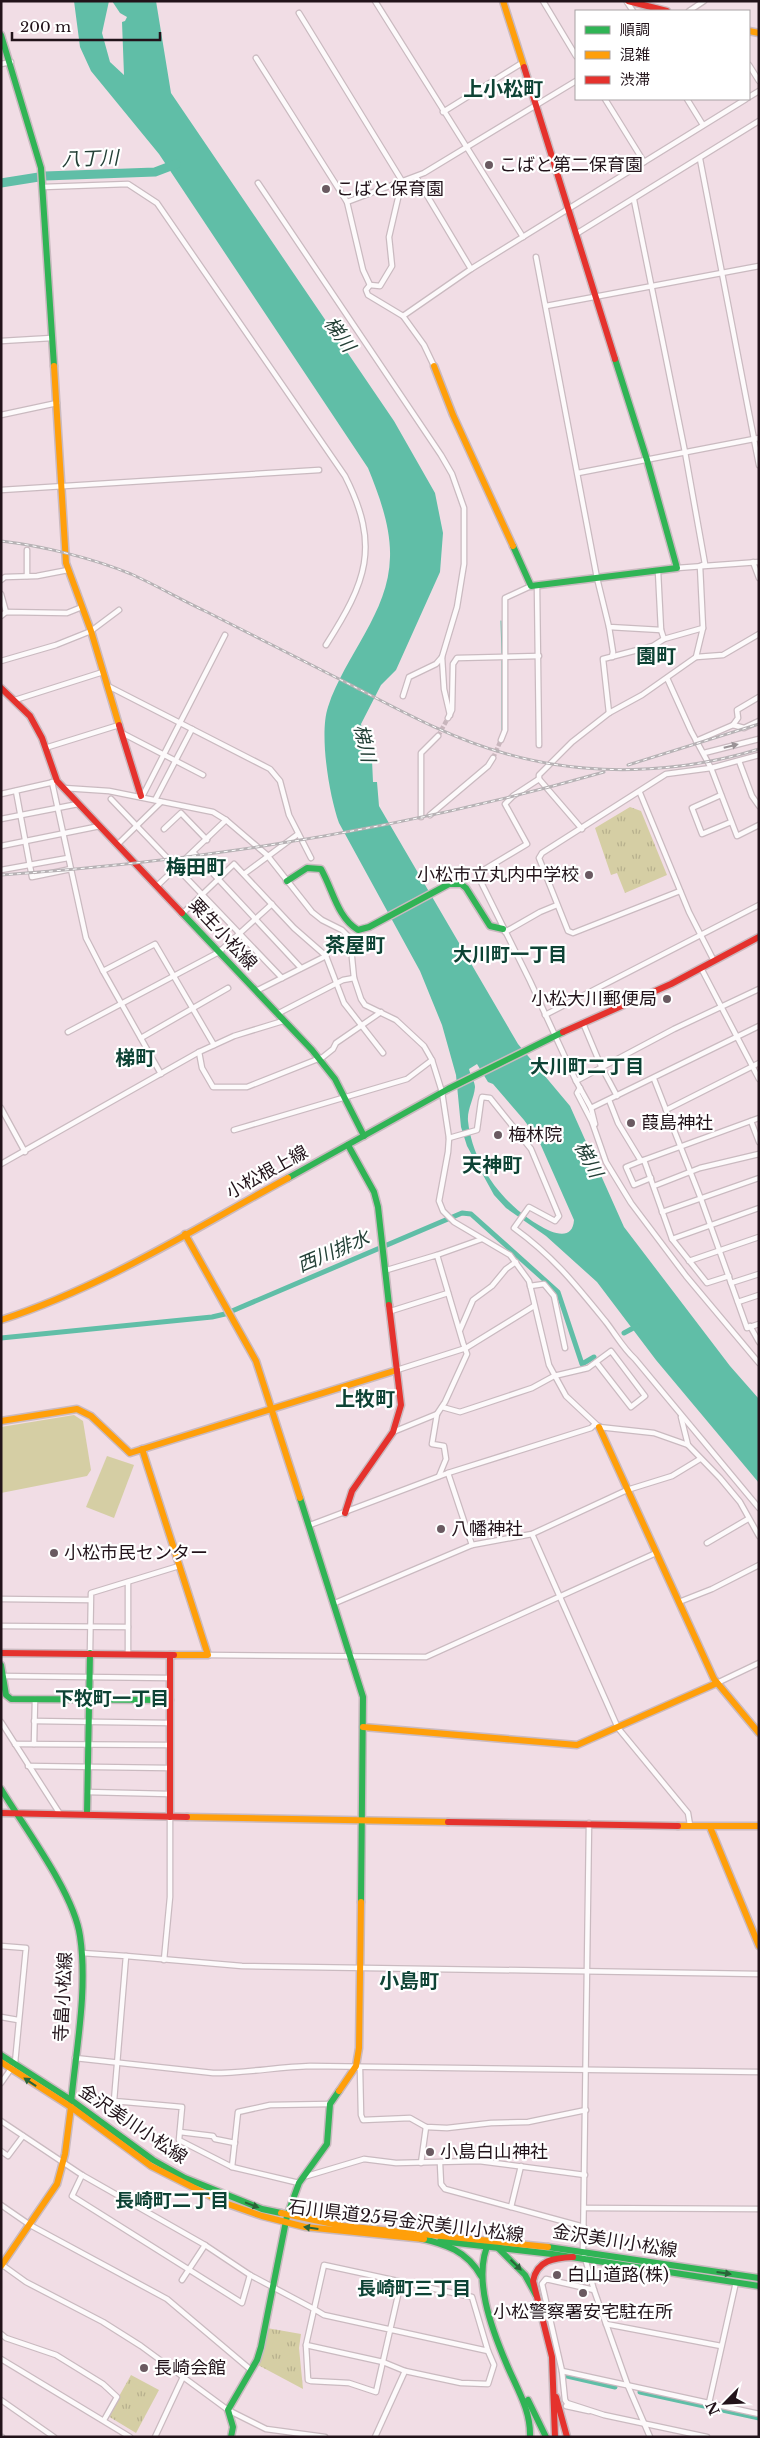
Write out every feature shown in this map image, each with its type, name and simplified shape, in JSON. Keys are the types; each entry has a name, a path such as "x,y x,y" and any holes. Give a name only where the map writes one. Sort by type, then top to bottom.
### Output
{"main road":[{"path":"434,366 453,415 534,586 678,568 597,297 567,210 503,1"},
{"path":"627,1 663,10"},
{"path":"1,35 11,62 41,168 68,570 91,632 141,797"},
{"name":"粟生小松線","path":"1,688 30,716 45,748 55,781 158,885 319,1058 335,1079 364,1136"},
{"path":"287,881 308,866 321,869 327,878 346,921 358,930 369,927 446,885 455,883 466,888 490,926 504,931"},
{"name":"小松根上線","path":"1,1320 47,1305 92,1285 445,1091 543,1041 701,968 759,936"},
{"path":"345,1513 352,1491 393,1432 400,1405 387,1270 378,1208 374,1192 348,1145"},
{"path":"185,1234 256,1361 352,1656 363,1697 359,2048 356,2066 330,2104 327,2144 307,2176 299,2183 285,2223 261,2347 251,2370 228,2410 233,2427 231,2437"},
{"path":"1,1421 77,1409 86,1410 120,1448 130,1453 397,1370"},
{"path":"597,1425 716,1683 759,1733"},
{"path":"1,1653 208,1655 142,1449"},
{"path":"87,1814 90,1653"},
{"path":"170,1655 170,1817"},
{"path":"1,1665 6,1695 11,1699 170,1700"},
{"path":"363,1727 577,1745 716,1683"},
{"name":"寺畠小松線","path":"1,1789 63,1889 74,1915 82,1953 82,1983 71,2107 63,2162 56,2184 2,2265"},
{"path":"1,1813 759,1826"},
{"path":"710,1826 759,1946"},
{"name":"金沢美川小松線","path":"1,2055 13,2066 71,2100 153,2160 185,2178 262,2209 288,2216 343,2226 583,2251 759,2278"},
{"name":"石川県道25号金沢美川小松線","path":"1,2062 13,2066 151,2166 222,2202 285,2223 347,2233 419,2238 573,2257 759,2286"},
{"path":"419,2238 451,2246 464,2252 477,2267 485,2287"},
{"path":"530,2437 528,2411 494,2326 485,2287 482,2268 484,2246 490,2240 495,2247 520,2269 536,2295"},
{"path":"567,2437 558,2408 548,2337 533,2281 538,2267 552,2258 573,2257"},
{"path":"553,2372 552,2409 555,2437"},
{"path":"515,2382 535,2411 546,2437"}],"street":[{"path":"375,1 523,237"},
{"path":"543,1 575,54"},
{"path":"690,10 704,1"},
{"path":"299,13 402,181 390,237 392,266 383,284 380,286 370,285"},
{"path":"256,58 347,202 363,270 370,285"},
{"path":"1,64 11,62"},
{"path":"443,112 522,63"},
{"path":"750,67 759,81"},
{"path":"347,202 416,177 575,82"},
{"path":"605,100 644,162"},
{"path":"688,100 703,125"},
{"path":"403,316 471,269 744,100"},
{"path":"576,234 700,159 759,120"},
{"path":"700,159 756,438 759,465"},
{"path":"416,177 471,269"},
{"path":"258,183 441,456 461,496 466,525 464,564 457,607 442,657 444,690 449,716 452,710 453,664 457,658 539,656"},
{"path":"43,186 128,184 157,203 345,476 359,508 363,526 365,557 357,592 326,645"},
{"path":"634,200 685,452 705,564 700,566"},
{"path":"536,257 597,578 609,627 612,657"},
{"path":"546,306 759,266"},
{"path":"370,285 366,290 368,295 403,316 424,345 434,366"},
{"path":"1,341 53,338"},
{"path":"1,415 57,403"},
{"path":"578,473 756,438"},
{"path":"1,490 319,470"},
{"path":"26,576 27,550"},
{"path":"678,568 756,562 759,578"},
{"path":"696,657 703,628 700,566"},
{"path":"1,580 5,577 37,576 68,570"},
{"path":"658,571 661,630 664,639"},
{"path":"501,740 505,730 505,598 534,586 539,656 540,745"},
{"path":"2,596 6,612"},
{"path":"1,616 6,612 67,612 82,607"},
{"path":"1,662 91,632 119,610"},
{"path":"609,627 661,630"},
{"path":"610,713 603,659 653,646 664,639 703,628"},
{"path":"582,829 539,779 538,775 572,742 610,713 642,695 696,657 723,656 759,634"},
{"path":"141,797 181,724 225,635"},
{"path":"403,696 409,677 436,664 442,657"},
{"path":"15,700 103,672"},
{"path":"667,678 696,741 711,768 738,836 759,825"},
{"path":"108,686 270,769 280,781 289,815 311,858"},
{"path":"696,741 733,725 738,718 737,710 759,698"},
{"path":"733,725 744,728 759,721"},
{"path":"45,748 119,725"},
{"path":"155,800 192,729"},
{"path":"122,733 204,776"},
{"path":"421,817 421,753 438,736"},
{"path":"704,753 759,739"},
{"path":"680,891 573,933 568,931 539,858 542,853 640,793 666,774 711,768 759,755"},
{"path":"430,815 488,766 493,758"},
{"path":"738,761 752,796 759,806"},
{"path":"539,779 513,796 506,804 527,844 477,874 530,981 576,1081 591,1108 595,1131"},
{"path":"1,794 55,781 63,834 86,938 161,1074"},
{"path":"64,788 109,790 213,812 226,820 267,856 312,912 322,920 342,930 350,938 354,978 361,1000 365,1005 381,1012 409,1031 424,1046 445,1091 449,1138 438,1201 444,1214 454,1222 510,1255 529,1281 548,1365 566,1396 597,1425 654,1433 688,1445"},
{"path":"16,791 32,877 71,869"},
{"path":"640,793 680,891 714,961"},
{"path":"721,795 692,808 702,834 732,822"},
{"path":"111,799 282,978"},
{"path":"118,844 161,802"},
{"path":"1,819 78,804"},
{"path":"164,829 181,813 207,840"},
{"path":"158,885 226,820"},
{"path":"1,846 100,826"},
{"path":"244,874 298,834"},
{"path":"193,852 301,968"},
{"path":"1,870 68,858"},
{"path":"183,913 234,864 294,928 326,956 344,1003 383,1053"},
{"path":"68,1032 219,952 272,904"},
{"path":"504,931 557,905"},
{"path":"545,1015 759,906"},
{"path":"103,971 155,944 214,1045"},
{"path":"256,991 326,956"},
{"path":"701,968 759,1079"},
{"path":"277,1014 336,984 354,978"},
{"path":"141,1038 228,988"},
{"path":"576,1081 601,1066 759,988"},
{"path":"199,1052 202,1068 213,1087 247,1087 319,1058 333,1049 336,1043 381,1012"},
{"path":"1,1164 199,1052 283,1021"},
{"path":"584,1023 601,1066 617,1096"},
{"path":"591,1108 654,1079 759,1026"},
{"path":"234,1130 406,1079 432,1060"},
{"path":"666,1110 759,1063"},
{"path":"654,1079 701,1199 747,1328 759,1324"},
{"path":"580,1088 577,1093 595,1131 606,1162 651,1231 759,1363"},
{"path":"449,1138 477,1130 482,1097 490,1098 531,1149 559,1216 555,1221 529,1208 514,1228 539,1246 559,1264 609,1326 625,1350 635,1359 759,1508"},
{"path":"609,1100 618,1123 642,1160 651,1178 672,1239 707,1283 728,1276"},
{"path":"1,1108 24,1152"},
{"path":"651,1178 634,1185 626,1168 642,1160 759,1118"},
{"path":"751,1121 759,1142"},
{"path":"654,1186 690,1171 759,1154"},
{"path":"662,1212 759,1178"},
{"path":"672,1239 759,1208"},
{"path":"689,1261 759,1237"},
{"path":"387,1270 482,1239"},
{"path":"437,1255 459,1332 466,1348 466,1354 437,1414 432,1444 444,1446 446,1458 439,1476"},
{"path":"459,1332 473,1300 492,1286 506,1268 516,1262"},
{"path":"731,1283 759,1274"},
{"path":"530,1286 544,1284 554,1296 565,1348"},
{"path":"391,1311 448,1293"},
{"path":"738,1302 759,1295"},
{"path":"397,1370 466,1348 534,1306"},
{"path":"750,1326 759,1342"},
{"path":"442,1407 460,1412 532,1388 554,1376 588,1368 610,1351 646,1396 631,1407 596,1362"},
{"path":"393,1432 437,1414"},
{"path":"681,1416 688,1445 740,1502 759,1536"},
{"path":"310,1525 439,1476 597,1425"},
{"path":"335,1603 472,1545 532,1534 627,1490 672,1476 700,1459"},
{"path":"448,1473 472,1545"},
{"path":"707,1543 748,1519"},
{"path":"532,1534 618,1728 688,1812 690,1825"},
{"path":"208,1655 426,1657 656,1553"},
{"path":"679,1602 712,1589 759,1565"},
{"path":"90,1653 90,1593 179,1566"},
{"path":"128,1582 128,1654"},
{"path":"1,1599 90,1600"},
{"path":"1,1626 128,1627"},
{"path":"716,1683 759,1663"},
{"path":"2,1676 170,1678"},
{"path":"34,1744 35,1699"},
{"path":"34,1721 170,1723"},
{"path":"1,1722 60,1814"},
{"path":"15,1744 170,1745"},
{"path":"28,1766 169,1768"},
{"path":"88,1792 169,1794"},
{"path":"164,1960 170,1897 170,1817"},
{"path":"589,1823 583,2251 594,2290 628,2386 650,2437"},
{"path":"1,1946 26,1948 13,2066 1,2083"},
{"path":"82,1953 242,1966 759,1974"},
{"path":"126,1956 114,2101 182,2107 179,2140 232,2167 299,2183"},
{"path":"1,2017 18,2020"},
{"path":"75,2058 214,2073 236,2073 269,2068 356,2066 759,2072"},
{"path":"356,2066 360,2069 361,2115 363,2120 410,2118 426,2127 447,2128 491,2123 528,2122 586,2110"},
{"path":"232,2167 238,2112 270,2105 330,2104"},
{"path":"1,2121 82,2175 205,2245 250,2275 324,2315 488,2351"},
{"path":"421,2163 426,2127"},
{"path":"180,2132 213,2136 215,2139 235,2143"},
{"path":"1,2151 8,2156 23,2136"},
{"path":"307,2176 364,2159 421,2163 479,2161 585,2175"},
{"path":"440,2163 441,2184 445,2189 584,2227"},
{"path":"511,2207 521,2166"},
{"path":"82,2175 72,2196 242,2302 250,2275"},
{"path":"1,2205 30,2225 167,2299 251,2370"},
{"path":"585,2208 759,2209"},
{"path":"182,2280 205,2245"},
{"path":"2,2265 26,2282 80,2310 141,2346 228,2410 266,2429 324,2437"},
{"path":"306,2345 383,2362 405,2370 461,2384 488,2384 494,2365 472,2297 324,2265 306,2345 308,2380 310,2382 349,2383 376,2392 383,2362 401,2282"},
{"path":"593,2411 565,2400 562,2371 542,2284 546,2279 594,2290"},
{"path":"709,2403 736,2282"},
{"path":"606,2324 722,2346"},
{"path":"1,2334 6,2338 56,2354 103,2384 117,2397 104,2420"},
{"path":"1,2359 130,2437"},
{"path":"375,2437 405,2370"},
{"path":"562,2371 759,2414"},
{"path":"155,2437 183,2377"},
{"path":"1,2400 54,2437"},
{"path":"566,2406 706,2437"}],"green space":[{"path":"630,807 641,811 667,875 625,893 617,873 611,875 595,828"},
{"path":"74,1415 83,1421 91,1470 87,1476 1,1493 1,1427"},
{"path":"107,1456 134,1465 114,1518 86,1507"},
{"path":"267,2328 301,2334 299,2348 303,2389 258,2365"},
{"path":"131,2375 159,2390 136,2433 108,2416"}],"water":[{"name":"梯川","path":"74,1 109,1 102,33 110,62 124,75 122,22 127,17 120,13 112,1 156,1 171,93 394,421 435,493 443,533 440,572 396,670 381,685 361,724 363,734 371,738 373,782 377,782 379,806 518,1044 570,1106 624,1227 730,1366 759,1399 759,1483 656,1360 597,1282 546,1236 506,1208 494,1195 467,1146 461,1127 456,1075 442,1025 420,971 339,823 326,765 325,719 328,707 374,615 388,577 390,546 384,511 368,468 159,154 91,71 80,47","holes":["477,1064 488,1082 493,1084 524,1120 539,1141 574,1220 572,1229 566,1233 559,1234 550,1231 520,1212 495,1186 485,1171 471,1138 468,1121 475,1087 469,1069"]}],"waterway":[{"name":"八丁川","path":"1,183 45,176 155,172 176,164"},
{"path":"501,621 502,655"},
{"path":"502,660 502,733"},
{"name":"西川排水","path":"1,1338 212,1317 225,1314 462,1213 471,1214 558,1292 582,1364 594,1357"},
{"name":"西川排水","path":"624,1333 637,1326"},
{"path":"567,2376 615,2387"},
{"path":"640,2392 759,2418"}],"tunnel":[{"path":"438,736 448,718"},
{"path":"493,758 501,740"}],"railway":[{"path":"1,541 67,553 131,574 427,724 466,741 507,754 569,766 633,770 697,764 759,749"},
{"path":"628,765 759,724"},
{"path":"1,875 153,861 305,839 381,826 456,810 604,772"}],"traffic: fast":[{"path":"1,35 41,168 54,366"},
{"path":"513,546 531,586 677,568 647,460 615,359"},
{"path":"287,881 307,868 321,869 340,911 351,925 358,930 369,927 449,884 461,884 466,888 490,926 503,929"},
{"path":"182,913 312,1050 335,1079 364,1136"},
{"path":"288,1178 448,1089 563,1032"},
{"path":"348,1145 374,1192 378,1207 389,1305"},
{"path":"300,1498 363,1697 361,1902"},
{"path":"87,1814 90,1653"},
{"path":"1,1665 6,1695 11,1699 170,1700"},
{"path":"1,1789 35,1841 58,1881 76,1919 80,1936 83,1977 82,1998 71,2103"},
{"path":"1,2055 71,2100 153,2160 185,2178 262,2209 281,2213"},
{"path":"231,2437 233,2427 228,2410 257,2360 261,2347 287,2216 299,2183 327,2144 330,2104 339,2091"},
{"path":"419,2238 455,2250 469,2260 481,2276"},
{"path":"530,2437 526,2409 495,2336 486,2303 483,2270 485,2254 490,2240 525,2275 536,2295"},
{"path":"440,2241 552,2254 759,2286"},
{"path":"548,2247 759,2278"},
{"path":"528,2400 546,2437"}],"traffic: slow":[{"path":"503,1 524,67"},
{"path":"750,31 759,33"},
{"path":"54,366 66,563 91,631 119,725"},
{"path":"434,366 453,415 513,546"},
{"path":"1,1320 39,1307 112,1274 183,1237 288,1178"},
{"path":"185,1234 256,1361 300,1498"},
{"path":"1,1421 77,1409 91,1416 130,1453 397,1370"},
{"path":"599,1427 714,1679 759,1733"},
{"path":"142,1449 208,1655 174,1655"},
{"path":"363,1727 577,1745 717,1683"},
{"path":"187,1817 448,1822"},
{"path":"678,1826 759,1826"},
{"path":"710,1827 759,1946"},
{"path":"339,2091 356,2066 359,2048 361,1902"},
{"path":"1,2062 71,2107 151,2166 222,2202 262,2216 305,2227 424,2239"},
{"path":"1,2266 57,2184 65,2154 71,2107"},
{"path":"281,2213 343,2226 548,2247"}],"traffic: jam":[{"path":"628,1 663,10"},
{"path":"524,67 615,359"},
{"path":"1,688 30,716 42,738 57,781 182,913"},
{"path":"119,725 141,796"},
{"path":"563,1032 671,984 759,937"},
{"path":"345,1513 352,1491 393,1432 401,1405 389,1305"},
{"path":"1,1653 174,1655"},
{"path":"170,1655 170,1817"},
{"path":"1,1813 187,1817"},
{"path":"448,1822 678,1826"},
{"path":"555,2437 552,2357 533,2281 535,2274 542,2264 553,2259 573,2257"},
{"path":"556,2397 567,2437"}],"place":[{"name":"こばと第二保育園","path":"489,165"},
{"name":"こばと保育園","path":"326,189"},
{"name":"小松市立丸内中学校","path":"589,875"},
{"name":"小松大川郵便局","path":"667,999"},
{"name":"葭島神社","path":"631,1123"},
{"name":"梅林院","path":"498,1135"},
{"name":"八幡神社","path":"441,1529"},
{"name":"小松市民センター","path":"54,1553"},
{"name":"小島白山神社","path":"430,2152"},
{"name":"白山道路(株)","path":"557,2275"},
{"name":"小松警察署安宅駐在所","path":"583,2293"},
{"name":"長崎会館","path":"144,2368"}],"district":[{"name":"上小松町","path":"503,89"},
{"name":"園町","path":"656,656"},
{"name":"梅田町","path":"196,867"},
{"name":"茶屋町","path":"355,945"},
{"name":"大川町一丁目","path":"510,954"},
{"name":"梯町","path":"135,1058"},
{"name":"大川町二丁目","path":"587,1066"},
{"name":"天神町","path":"492,1165"},
{"name":"上牧町","path":"365,1399"},
{"name":"下牧町一丁目","path":"112,1698"},
{"name":"小島町","path":"409,1981"},
{"name":"長崎町二丁目","path":"172,2200"},
{"name":"長崎町三丁目","path":"414,2288"}]}
